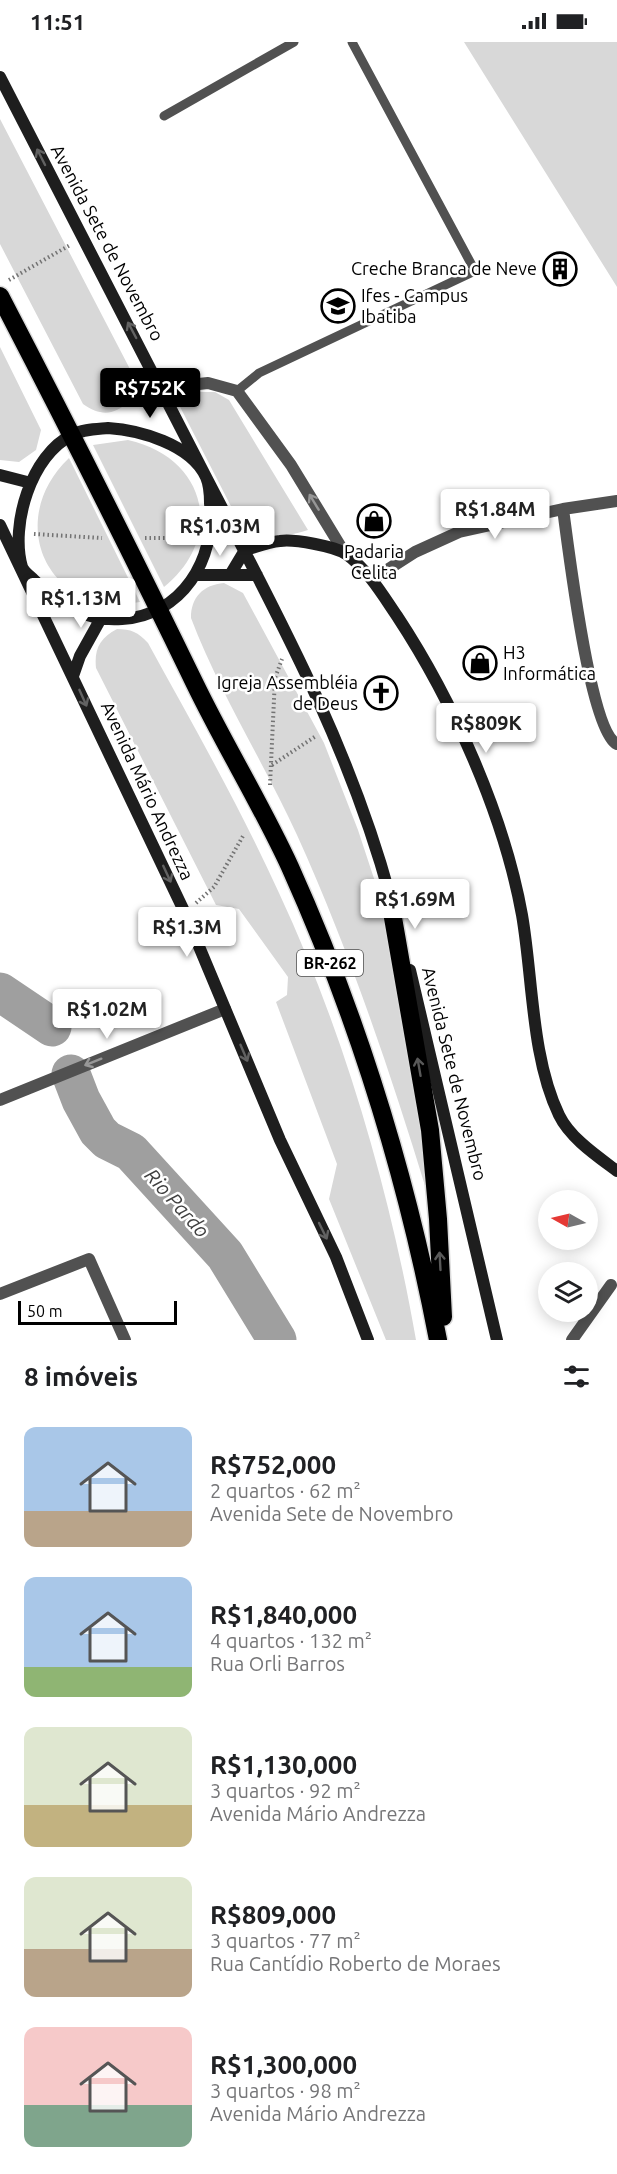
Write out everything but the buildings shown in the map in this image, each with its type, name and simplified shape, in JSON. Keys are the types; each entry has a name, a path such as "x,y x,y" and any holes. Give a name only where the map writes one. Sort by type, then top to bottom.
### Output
{"highway":[{"name":"BR-262","path":"0,296 72,435 196,687 289,865 332,969 387,1128 411,1215 438,1340"},
{"path":"388,889 430,1130 445,1340"}],"street":[{"name":"Avenida Sete de Novembro","path":"0,77 245,550 338,741 362,802 426,1028 497,1340"},
{"path":"162,388 208,383 237,391 291,465 344,552 373,579 435,676 463,737 506,849 522,914 543,1064 560,1117 577,1139 617,1171"},
{"path":"108,428 140,431 177,448 206,476 212,515 209,538 197,575 178,597 159,610 140,617 100,620 65,605 47,593 23,569 20,518 31,483 50,454 72,435 108,428"},
{"path":"0,475 31,483"},
{"path":"373,579 437,540 459,532 563,509 617,501"},
{"path":"563,509 588,673 605,728 613,742 617,744"},
{"name":"Avenida Mário Andrezza","path":"0,525 23,569 185,913 280,1140 336,1257 368,1340"},
{"path":"230,575 245,550 280,541 309,543 344,552"},
{"path":"197,575 257,575"},
{"path":"73,676 80,656 100,620"},
{"path":"0,1100 225,1009"},
{"path":"0,1294 89,1258 124,1340"},
{"path":"572,1340 611,1285"}],"lane":[{"path":"165,116 294,42"},
{"path":"237,391 259,373 475,271 352,42"}],"path":[{"path":"0,284 84,238"},
{"path":"30,534 107,538"},
{"path":"137,538 209,538"},
{"path":"270,792 275,678 283,657"},
{"path":"272,765 319,733"},
{"path":"185,913 214,887 243,836"}],"shaded area":[{"path":"464,42 617,42 617,287"},
{"path":"0,119 131,371 134,381 129,401 112,412 95,411 83,404 0,244"},
{"path":"0,347 41,430 36,450 19,462 0,460"},
{"path":"215,392 229,400 308,530 279,536 263,535 238,520 174,395"},
{"path":"128,440 154,449 175,463 190,481 198,501 200,523 195,545 183,567 164,587 93,445"},
{"path":"69,458 140,602 108,603 81,596 60,581 45,560 38,536 39,509 49,483"},
{"path":"224,583 243,593 324,743 358,830 387,918 400,1017 419,1111 426,1189 383,1054 316,878 297,835 202,646 191,618 193,604 200,593 210,586"},
{"path":"117,629 134,632 148,643 248,829 302,945 344,1055 362,1112 393,1227 416,1340 386,1340 329,1199 337,1164 276,1002 287,995 288,977 239,909 216,905 96,668 99,645 106,636"}],"waterway":[{"name":"Rio Pardo","path":"0,992 52,1027"},
{"name":"Rio Pardo","path":"71,1074 81,1100 98,1131 107,1140 131,1152 225,1255 277,1340"}],"place":[{"name":"Creche Branca de Neve","path":"560,269"},
{"name":"Ifes - Campus Ibatiba","path":"338,306"},
{"name":"Padaria Celita","path":"374,521"},
{"name":"H3 Informática","path":"480,663"},
{"name":"Igreja Assembléia de Deus","path":"381,693"}]}
